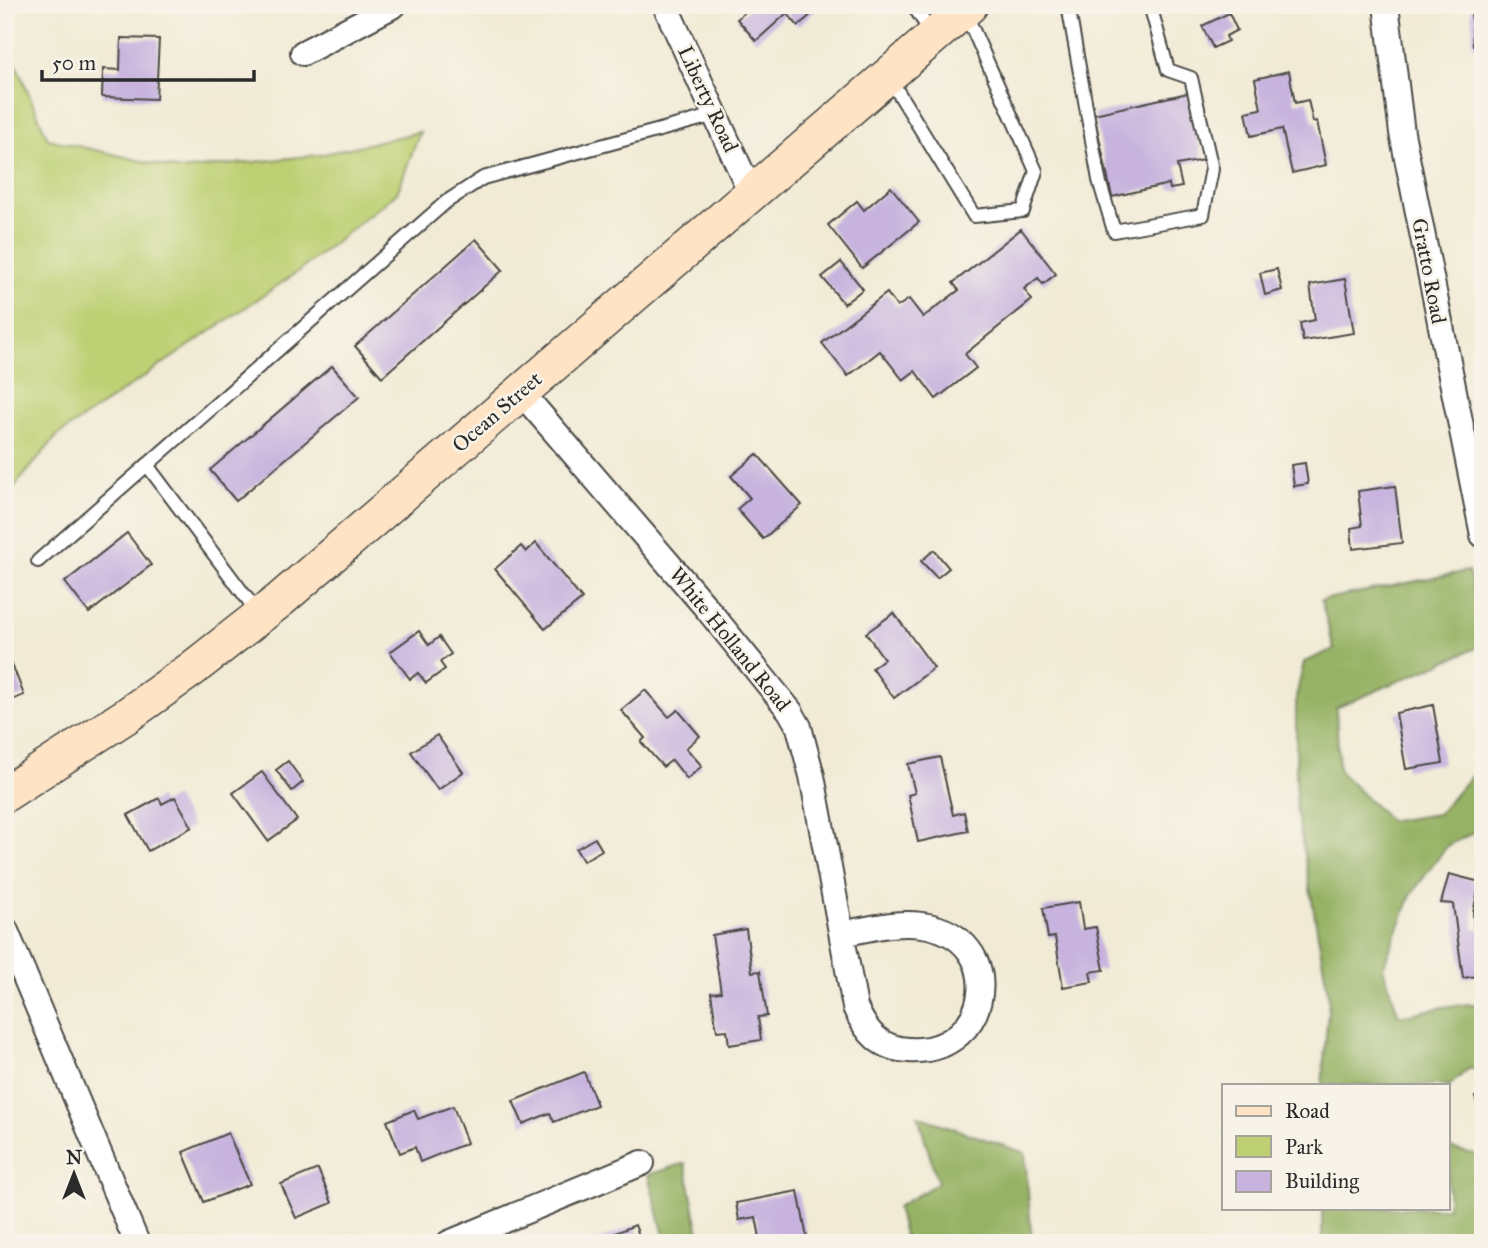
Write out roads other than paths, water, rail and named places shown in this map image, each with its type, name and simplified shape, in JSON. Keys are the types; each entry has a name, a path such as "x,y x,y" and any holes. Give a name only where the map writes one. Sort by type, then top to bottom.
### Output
{"main road":[{"name":"Ocean Street","path":"5,794 126,716 259,616 380,516 520,391 967,8"}],"street":[{"path":"303,53 394,5"},
{"name":"Liberty Road","path":"665,5 751,193"},
{"name":"Gratto Road","path":"1386,5 1402,133 1483,535"},
{"name":"White Holland Road","path":"520,391 704,605 790,711 799,727 812,776 855,1007 863,1026 877,1041 898,1050 924,1051 947,1044 964,1032 975,1013 981,988 978,965 968,947 948,933 922,925 895,925 842,934"},
{"path":"5,929 137,1243"},
{"path":"449,1243 642,1163"}],"lane":[{"path":"913,5 934,36"},
{"path":"1068,5 1099,180 1114,231 1203,215 1212,169 1191,78 1168,70 1150,5"},
{"path":"888,75 974,216 1023,211 1036,171 967,8"},
{"path":"38,561 446,202 483,178 715,115"},
{"path":"147,465 259,616"}]}
